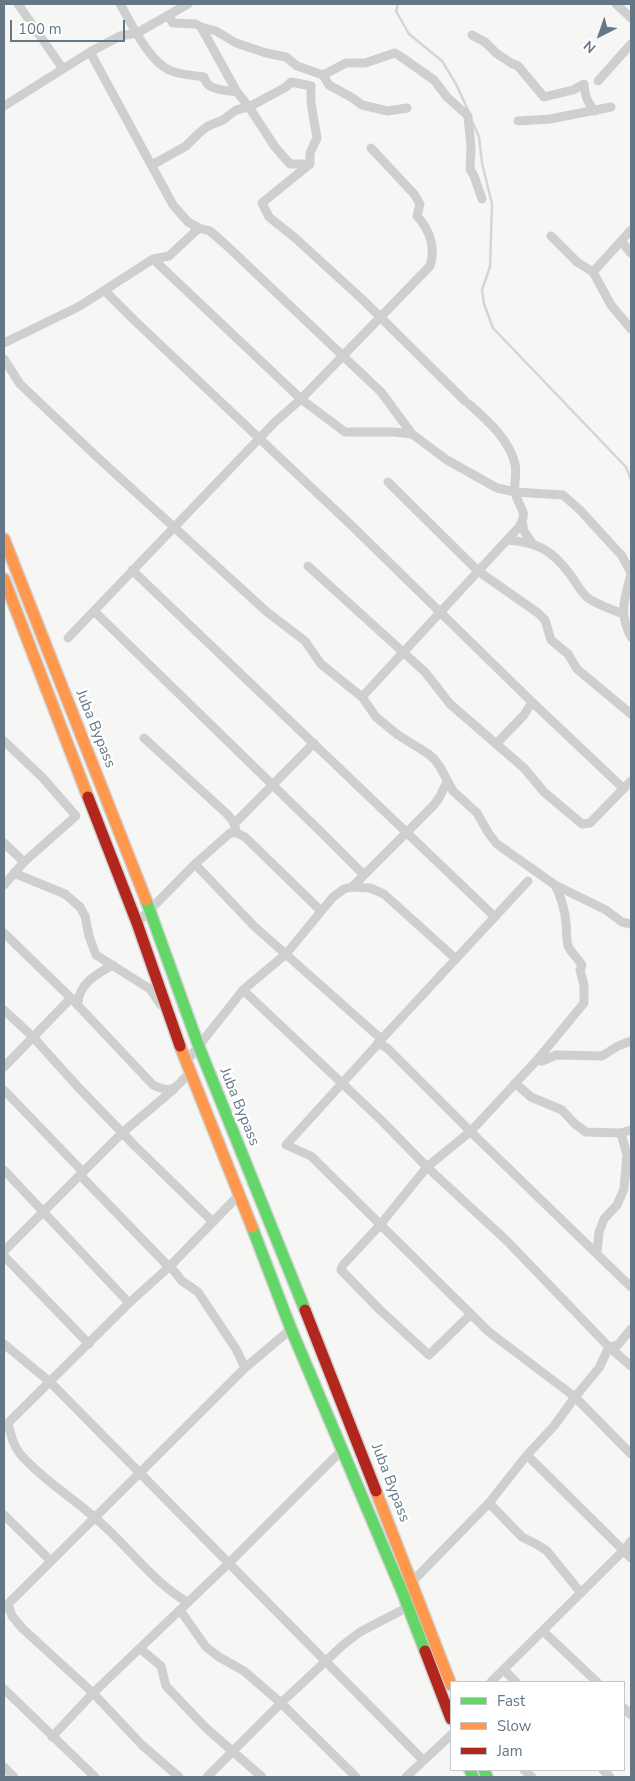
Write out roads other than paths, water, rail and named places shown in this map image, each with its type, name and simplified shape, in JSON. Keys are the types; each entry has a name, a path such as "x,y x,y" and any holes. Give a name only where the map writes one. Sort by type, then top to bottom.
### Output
{"main road":[{"name":"Juba Bypass","path":"4,539 150,910 199,1047 363,1456 450,1682"},
{"name":"Juba Bypass","path":"4,578 137,923 188,1067 240,1194 291,1329 402,1591 450,1716"}],"street":[{"path":"18,4 63,69"},
{"path":"120,4 151,54 167,69 178,73 204,77 205,82 210,87 237,92"},
{"path":"4,106 90,52 120,36 137,34 185,4"},
{"path":"616,4 631,18"},
{"path":"168,15 172,23 196,24 216,31 236,43 266,53 286,57 297,66 323,75 329,85 362,105 388,110 407,108"},
{"path":"202,27 237,92 275,146 290,164 310,164"},
{"path":"472,35 485,42 496,53 518,66 544,97 574,90 584,84 588,104 595,111"},
{"path":"598,81 631,44"},
{"path":"90,52 173,205 188,222 210,231 225,244 381,392 412,434 447,460 496,488 515,492 564,495 580,510 622,556 631,574 624,595 623,614 631,637"},
{"path":"323,75 346,63 364,62 395,53 434,80 447,96 468,116 471,148 470,169 482,199"},
{"path":"152,165 186,146 198,133 208,126 223,120 236,110 249,107 292,82 311,86 329,85"},
{"path":"310,164 310,153 317,138 311,103 311,86"},
{"path":"518,121 550,120 612,107"},
{"path":"68,638 259,438 301,398 430,266 434,256 433,246 424,223 417,216 420,204 414,194 371,148"},
{"path":"310,164 262,203 269,217 294,237 380,316 486,419 505,440 515,467 515,492 523,510 524,532 532,543"},
{"path":"4,344 80,306 153,259 170,256 199,228"},
{"path":"593,272 631,230"},
{"path":"551,236 577,262 593,272 611,306 631,329"},
{"path":"621,242 631,253"},
{"path":"153,259 301,398 345,432 412,434"},
{"path":"105,290 134,320 623,788"},
{"path":"4,359 20,384 267,612 305,641 321,664 362,698 376,717 398,735 434,759 453,791 477,813 494,841 555,885 606,910 622,922 631,924"},
{"path":"388,482 478,571 538,613 545,620 551,640 568,654 577,669 631,714"},
{"path":"362,698 507,540 522,521"},
{"path":"507,540 532,543 542,547 562,563 578,588 589,599 623,614"},
{"path":"308,566 425,672 450,704 524,768 544,792 582,824 590,823 631,781"},
{"path":"132,570 495,917"},
{"path":"94,610 364,875"},
{"path":"496,744 524,715 532,702"},
{"path":"144,738 227,814 236,828 321,911"},
{"path":"4,741 43,778 76,816 24,862 4,885"},
{"path":"137,923 195,864 236,828 272,785 314,743"},
{"path":"352,887 439,798 447,782"},
{"path":"4,843 24,862"},
{"path":"195,864 254,926 286,954 377,1042 387,1048 631,1286"},
{"path":"14,873 66,894 80,907 85,916 89,936 96,955 150,989 169,1017"},
{"path":"528,882 377,1042 286,1145 311,1156 470,1315 489,1332 575,1397 631,1454"},
{"path":"470,1315 429,1355 380,1310 341,1270 342,1264 380,1225 427,1167 471,1131 537,1060 584,1003 584,985 580,970 582,965 569,949 561,897 555,885"},
{"path":"4,1251 122,1133 174,1089 199,1047 243,990 286,954 321,911 344,889 352,887 370,888 384,894 456,959"},
{"path":"4,933 71,998 153,1085 165,1090 174,1089"},
{"path":"78,1006 78,996 83,987 96,974 113,965"},
{"path":"243,990 507,1241 609,1347 631,1366"},
{"path":"4,1067 71,998"},
{"path":"4,1010 33,1037 122,1133 213,1222"},
{"path":"537,1060 542,1061 556,1055 602,1056 618,1046 631,1041"},
{"path":"515,1083 531,1097 562,1110 575,1124 586,1132 621,1133 631,1130"},
{"path":"4,1090 182,1281 198,1292 236,1349 245,1368"},
{"path":"597,1252 604,1219 617,1205 624,1189 627,1155 621,1133"},
{"path":"4,1170 129,1303"},
{"path":"188,1602 171,1593 95,1517 64,1493 20,1454 6,1425 129,1303 170,1266 240,1194"},
{"path":"4,1256 89,1344"},
{"path":"179,1777 142,1745 93,1693 22,1628 5,1606 245,1368 291,1329"},
{"path":"402,1591 489,1503 600,1368 609,1347 618,1344 631,1329"},
{"path":"4,1344 50,1382 423,1760"},
{"path":"52,1737 93,1693 229,1563 342,1450"},
{"path":"527,1455 631,1558"},
{"path":"489,1503 522,1537 547,1552 581,1593"},
{"path":"4,1515 51,1562"},
{"path":"492,1681 631,1541"},
{"path":"207,1777 281,1702 351,1638 408,1607"},
{"path":"180,1610 212,1653 244,1671 281,1702 356,1777"},
{"path":"543,1631 596,1681"},
{"path":"143,1651 160,1666 166,1686 206,1728 262,1777"},
{"path":"504,1670 515,1681"},
{"path":"4,1689 95,1777"},
{"path":"406,1777 450,1736"},
{"path":"4,1767 14,1777"}],"waterway":[{"path":"398,4 396,11 409,34 442,61 456,84 469,112"},
{"path":"472,121 479,137 482,163 492,204 490,267 482,290 484,304 493,328 626,467 631,480"}]}
